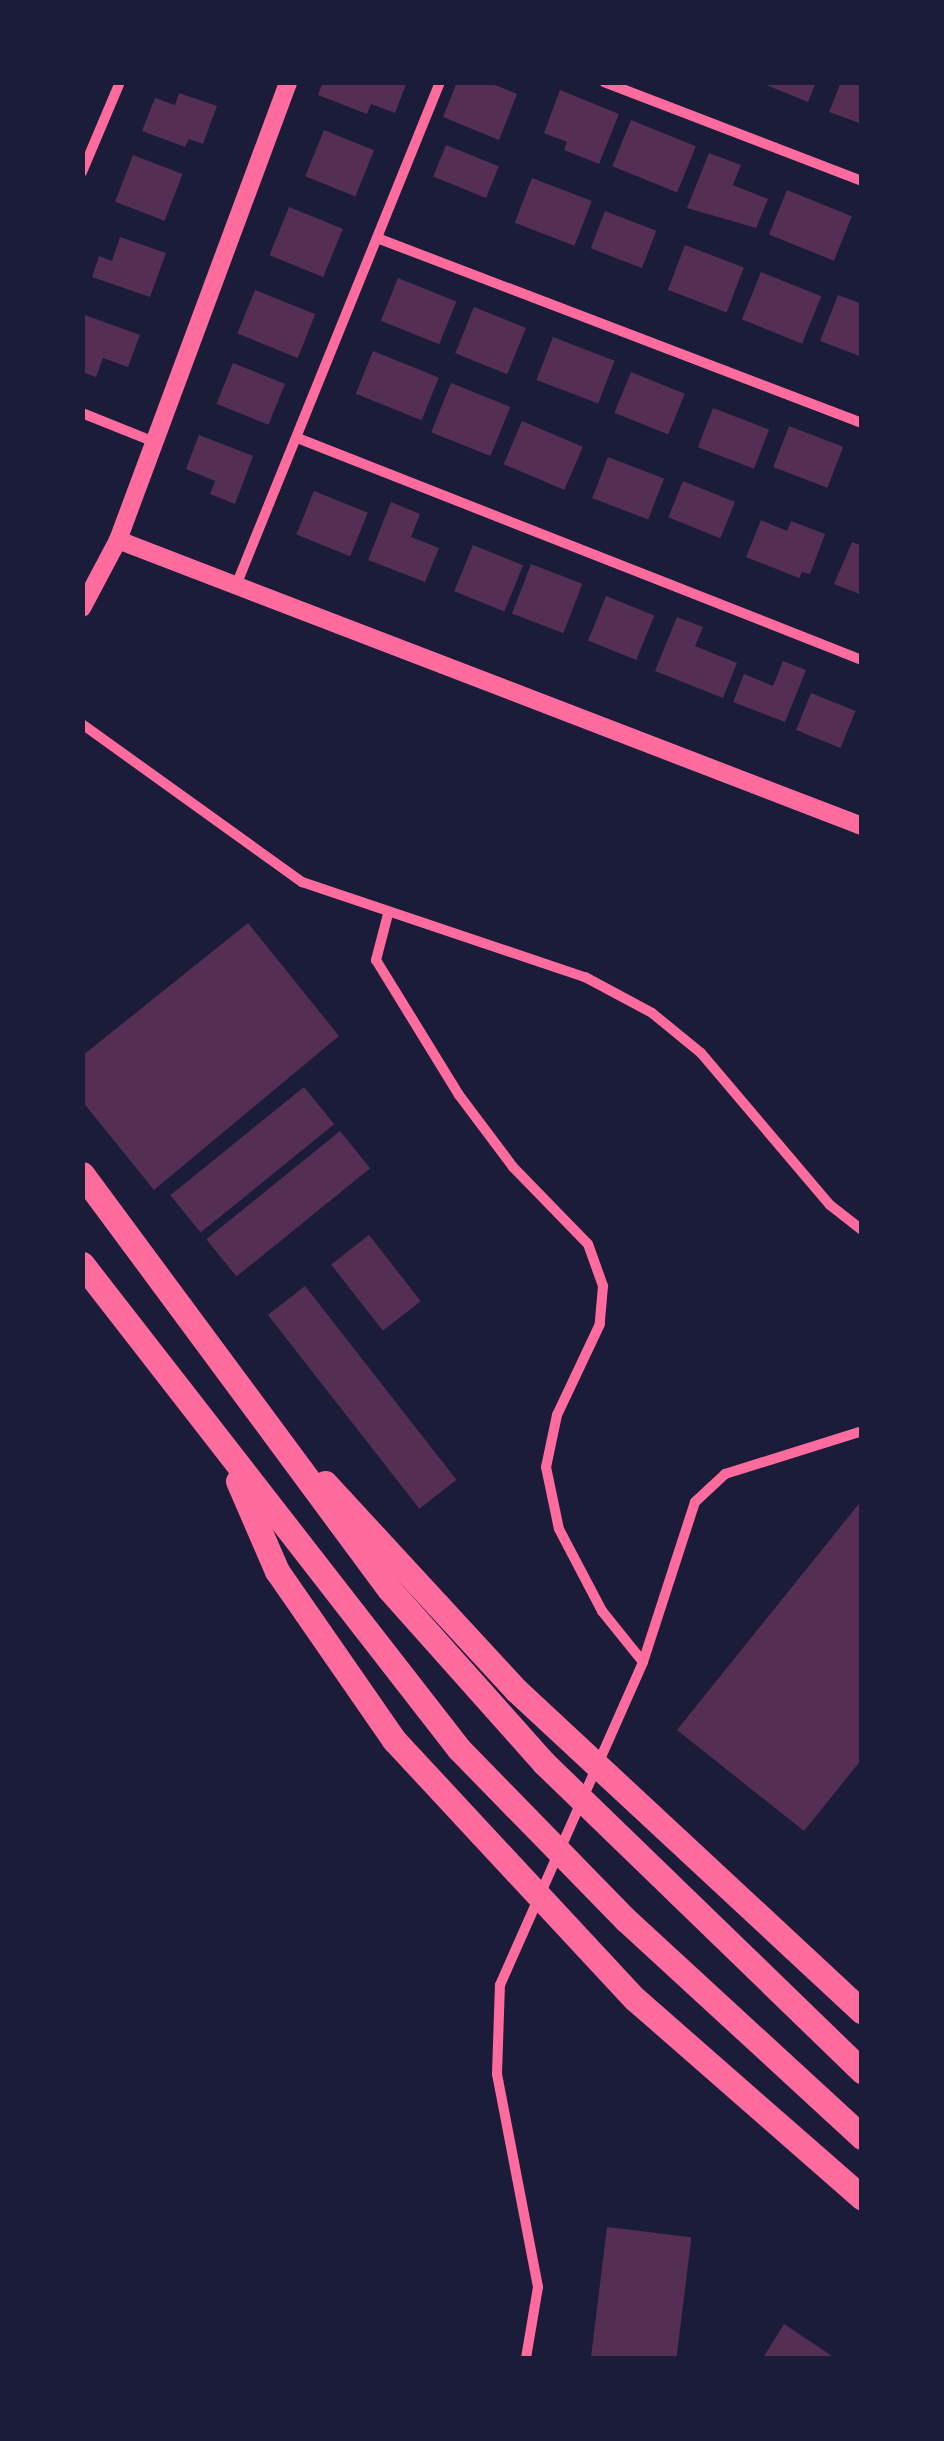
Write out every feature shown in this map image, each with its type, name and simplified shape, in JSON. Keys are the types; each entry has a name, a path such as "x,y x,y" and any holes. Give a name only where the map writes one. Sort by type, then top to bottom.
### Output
{"main road":[{"path":"82,1174 389,1589 544,1763 862,2072"},
{"path":"82,1264 459,1749 625,1919 862,2137"},
{"path":"249,1404 516,1690 862,2011"},
{"path":"224,1450 276,1571 394,1740 635,1999 862,2198"}],"street":[{"path":"82,172 120,82"},
{"path":"82,608 118,540 288,82"},
{"path":"237,583 300,438 440,82"},
{"path":"604,82 862,181"},
{"path":"377,238 862,424"},
{"path":"82,412 152,442"},
{"path":"300,438 862,660"},
{"path":"118,540 862,826"},
{"path":"82,724 302,882 585,977 652,1013 701,1054 830,1205 862,1230"},
{"path":"388,914 376,960 459,1095 512,1167 588,1244 604,1286 600,1324 557,1415 546,1466 559,1529 602,1610 642,1662"},
{"path":"526,2358 538,2287 497,2074 495,2022 500,1985 610,1726 642,1662 683,1524 708,1487 752,1463 862,1431"}],"building":[{"path":"323,82 407,82 395,113 371,104 367,114 318,95"},
{"path":"457,82 488,82 517,94 499,140 443,117"},
{"path":"759,82 816,82 808,102"},
{"path":"841,82 862,82 862,124 829,112"},
{"path":"560,90 619,114 599,164 564,150 567,142 544,133"},
{"path":"179,93 217,106 203,144 189,139 185,147 142,131 155,98 175,105"},
{"path":"631,120 696,146 677,193 612,166"},
{"path":"324,130 374,150 355,197 305,176"},
{"path":"446,145 499,166 486,198 433,177"},
{"path":"709,153 741,165 733,185 768,199 756,228 687,208"},
{"path":"133,155 182,174 165,221 115,202"},
{"path":"532,178 592,201 575,246 515,223"},
{"path":"787,190 852,216 834,261 769,235"},
{"path":"289,207 343,229 323,277 270,255"},
{"path":"605,211 656,231 642,268 591,248"},
{"path":"120,237 166,253 150,297 92,277 99,256 112,261"},
{"path":"685,245 744,268 727,312 668,290"},
{"path":"761,272 821,296 802,344 742,319"},
{"path":"398,278 456,302 439,344 381,321"},
{"path":"255,290 315,314 298,358 237,334"},
{"path":"838,295 862,304 862,357 820,341"},
{"path":"474,307 526,328 507,374 455,353"},
{"path":"82,314 140,335 128,367 103,358 96,377 82,372"},
{"path":"553,337 615,361 598,404 537,380"},
{"path":"373,351 439,378 422,420 356,394"},
{"path":"233,363 285,384 268,425 217,404"},
{"path":"631,372 685,394 668,435 615,413"},
{"path":"451,383 510,407 490,456 431,432"},
{"path":"713,408 769,430 754,469 698,447"},
{"path":"522,421 583,447 564,490 504,464"},
{"path":"789,426 843,447 827,488 773,467"},
{"path":"199,435 253,456 235,504 210,494 215,481 186,469"},
{"path":"608,457 664,479 648,520 592,498"},
{"path":"683,481 735,502 720,538 668,517"},
{"path":"314,491 368,513 350,556 296,535"},
{"path":"391,502 420,514 411,537 439,548 425,582 368,560"},
{"path":"761,520 787,531 791,521 825,534 810,574 802,572 799,578 746,557"},
{"path":"852,542 862,546 862,595 834,584"},
{"path":"473,545 523,565 504,612 454,591"},
{"path":"531,564 582,584 563,633 512,613"},
{"path":"606,596 654,615 636,660 588,641"},
{"path":"677,617 703,627 695,646 737,663 723,698 655,671"},
{"path":"783,661 806,670 785,722 733,702 744,674 773,686"},
{"path":"811,693 856,711 841,748 796,730"},
{"path":"248,923 339,1036 154,1190 82,1101 82,1056"},
{"path":"304,1087 334,1124 201,1233 170,1195"},
{"path":"340,1131 370,1168 237,1277 206,1239"},
{"path":"369,1235 421,1301 383,1331 331,1265"},
{"path":"305,1286 456,1480 419,1509 268,1315"},
{"path":"862,1500 862,1759 804,1831 677,1730"},
{"path":"607,2227 691,2237 677,2358 591,2357"},
{"path":"784,2324 835,2358 763,2358"}]}
